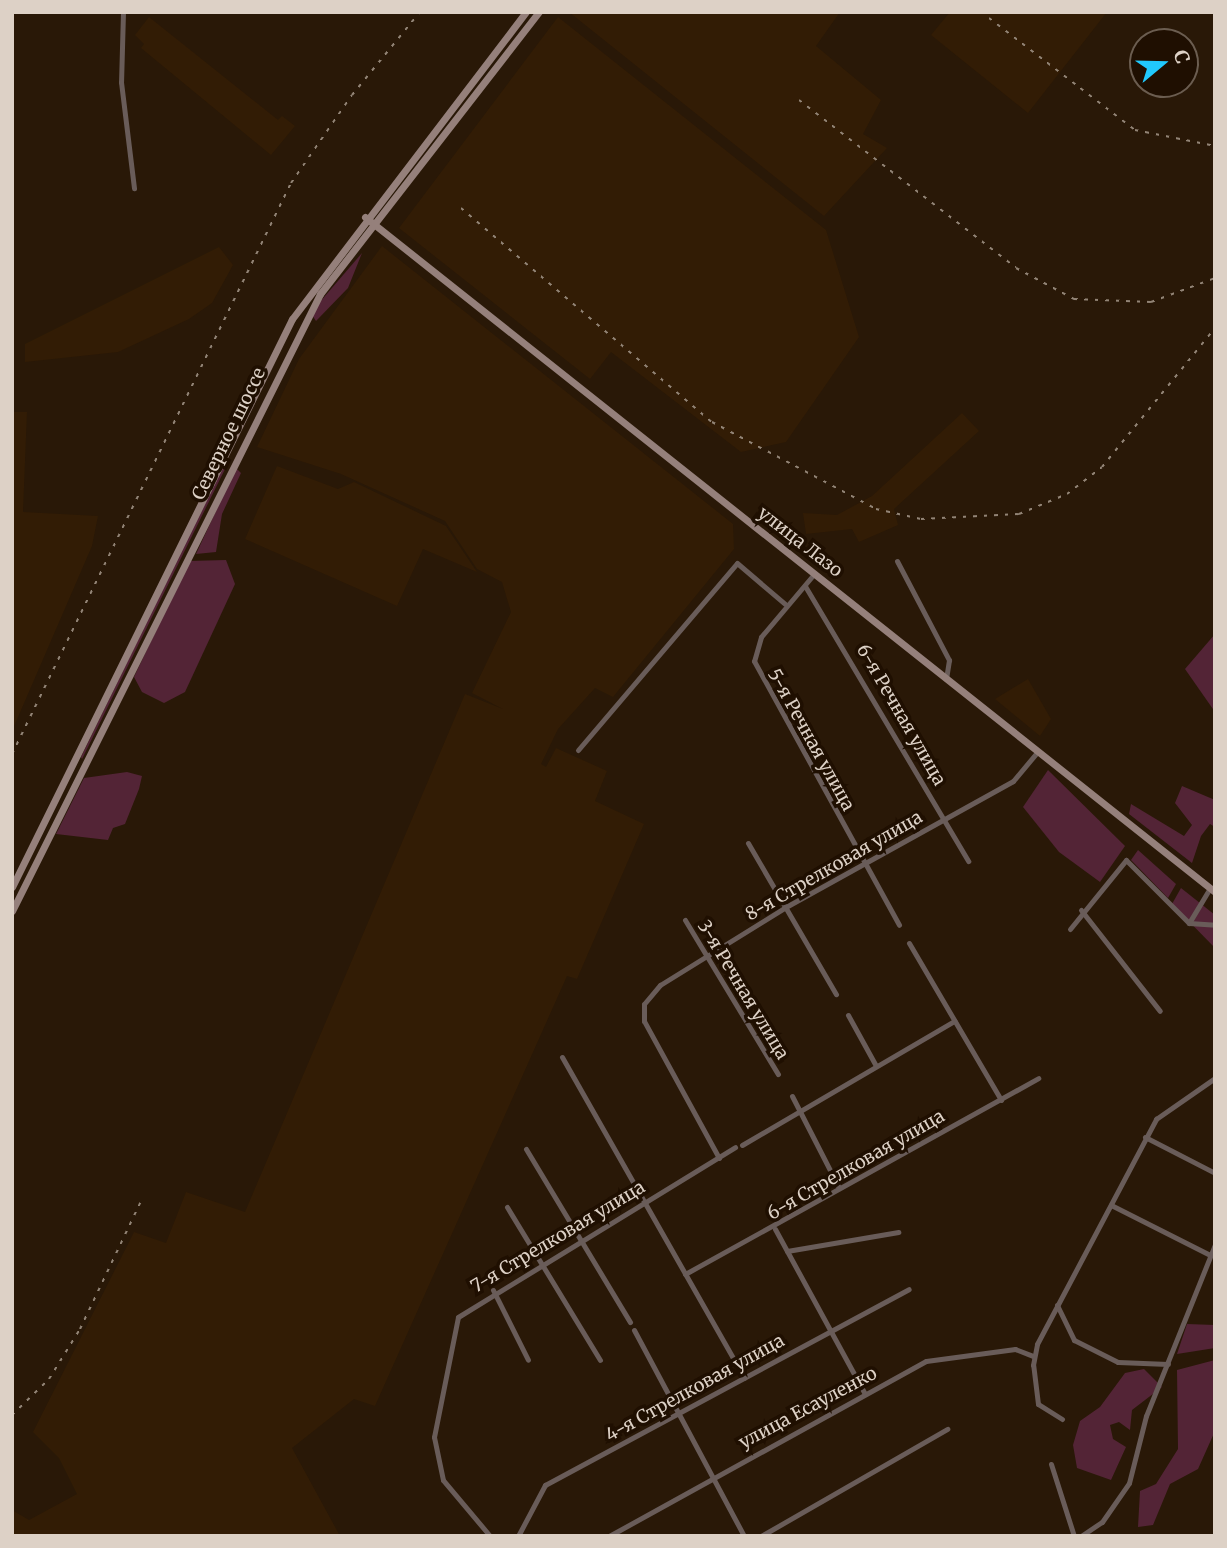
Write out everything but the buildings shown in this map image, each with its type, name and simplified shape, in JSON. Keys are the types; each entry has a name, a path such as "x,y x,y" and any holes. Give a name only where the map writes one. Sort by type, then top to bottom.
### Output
{"main road":[{"name":"Северное шоссе","path":"12,887 276,349 351,235 526,12"},
{"name":"Северное шоссе","path":"12,911 286,354 358,241 539,12"},
{"path":"513,28 521,34"},
{"path":"426,140 433,146"},
{"name":"улица Лазо","path":"365,217 1212,890"},
{"path":"351,235 358,241"},
{"path":"276,349 286,354"},
{"path":"223,454 234,459"},
{"path":"75,761 84,766"}],"street":[{"path":"122,12 121,82 134,188"},
{"path":"897,561 949,660 946,679"},
{"path":"578,750 737,563 785,604"},
{"name":"5-я Речная улица","path":"814,574 806,586 785,604 761,637 754,661 899,925"},
{"name":"6-я Речная улица","path":"806,586 968,861"},
{"name":"8-я Стрелковая улица","path":"719,1157 644,1021 643,1004 706,957 784,908 1013,781 1038,751"},
{"path":"748,843 836,994"},
{"path":"1070,929 1081,910 1126,860 1189,923 1215,925"},
{"path":"1189,923 1212,890"},
{"path":"1081,910 1160,1011"},
{"name":"3-я Речная улица","path":"685,920 778,1074"},
{"path":"909,943 1001,1100"},
{"path":"848,1015 876,1066"},
{"path":"742,1145 954,1021"},
{"path":"562,1057 744,1378"},
{"name":"6-я Стрелковая улица","path":"685,1274 775,1228 839,1188 1038,1078"},
{"path":"1062,1419 1038,1404 1033,1356 1145,1137 1162,1112 1215,1078"},
{"path":"792,1096 796,1112 839,1188"},
{"path":"1145,1137 1215,1173"},
{"name":"7-я Стрелковая улица","path":"490,1536 443,1480 435,1437 458,1317 493,1290 735,1147"},
{"path":"526,1149 630,1322"},
{"path":"1111,1205 1210,1255"},
{"path":"507,1207 600,1360"},
{"path":"775,1228 865,1394"},
{"path":"787,1251 898,1232"},
{"path":"1081,1536 1102,1522 1129,1483 1168,1364 1215,1244"},
{"name":"4-я Стрелковая улица","path":"518,1536 545,1485 909,1289"},
{"path":"493,1290 528,1360"},
{"path":"1057,1305 1074,1340 1118,1362 1168,1364"},
{"path":"634,1330 678,1409 674,1415 744,1536"},
{"name":"улица Есауленко","path":"609,1536 711,1477 942,1354 1015,1349 1033,1356"},
{"path":"761,1536 947,1429"},
{"path":"1051,1464 1073,1536"}],"shaded area":[{"path":"569,12 840,12 816,46 881,100 863,134 887,148 824,216"},
{"path":"950,12 1107,12 1028,113 931,35"},
{"path":"149,17 278,120 282,116 295,126 271,155 141,48 144,44 135,35"},
{"path":"558,17 826,230 859,337 786,442 741,452 611,352 590,379 399,228"},
{"path":"382,246 733,524 734,549 613,697 595,688 558,729 541,764 546,767 556,748 607,771 595,801 644,824 577,979 567,976 375,1406 354,1399 292,1448 340,1536 12,1536 12,1510 29,1520 77,1494 59,1458 33,1432 134,1232 166,1243 186,1192 245,1212 465,694 503,709 472,693 511,612 502,582 477,569 445,521 341,474 257,447 299,359"},
{"path":"219,247 233,265 212,303 189,319 118,352 25,362 25,344"},
{"path":"362,253 348,288 316,321 312,315 319,303"},
{"path":"12,412 27,412 23,512 98,516 92,546 12,731"},
{"path":"962,413 979,431 894,509 898,525 859,542 852,529 806,534 803,513 837,515 872,496"},
{"path":"223,465 226,467 82,759 81,757"},
{"path":"277,466 338,489 354,482 446,526 477,572 423,549 397,606 245,539"},
{"path":"236,468 241,473 222,514 216,552 196,554"},
{"path":"226,560 235,584 185,692 164,703 142,692 134,677 189,561"},
{"path":"1215,634 1215,712 1185,669"},
{"path":"1028,679 1051,719 1040,736 995,699"},
{"path":"1048,770 1125,846 1100,882 1059,852 1023,807"},
{"path":"127,772 142,776 139,789 125,824 113,828 108,840 56,834 84,778"},
{"path":"1182,786 1215,800 1215,827 1210,824 1201,836 1192,863 1129,814 1131,804 1184,836 1192,825 1175,803"},
{"path":"1138,850 1176,884 1168,898 1131,860"},
{"path":"1181,888 1215,915 1215,948 1172,904"},
{"path":"1187,1324 1215,1325 1215,1348 1177,1354"},
{"path":"1215,1360 1215,1431 1198,1469 1170,1484 1153,1525 1138,1527 1140,1491 1156,1484 1178,1449 1177,1370"},
{"path":"1144,1369 1162,1387 1132,1410 1130,1430 1119,1422 1110,1425 1113,1439 1126,1447 1111,1480 1077,1468 1073,1445 1080,1421 1100,1407 1125,1373"}],"railway":[{"path":"12,754 291,183 352,95 420,12"},
{"path":"989,18 1135,130 1215,146"},
{"path":"799,100 1016,268 1074,299 1151,302 1215,278"},
{"path":"461,208 712,422 876,509 921,519 1019,514 1067,494 1102,467 1215,328"},
{"path":"12,1415 49,1379 80,1329 140,1203"}]}
